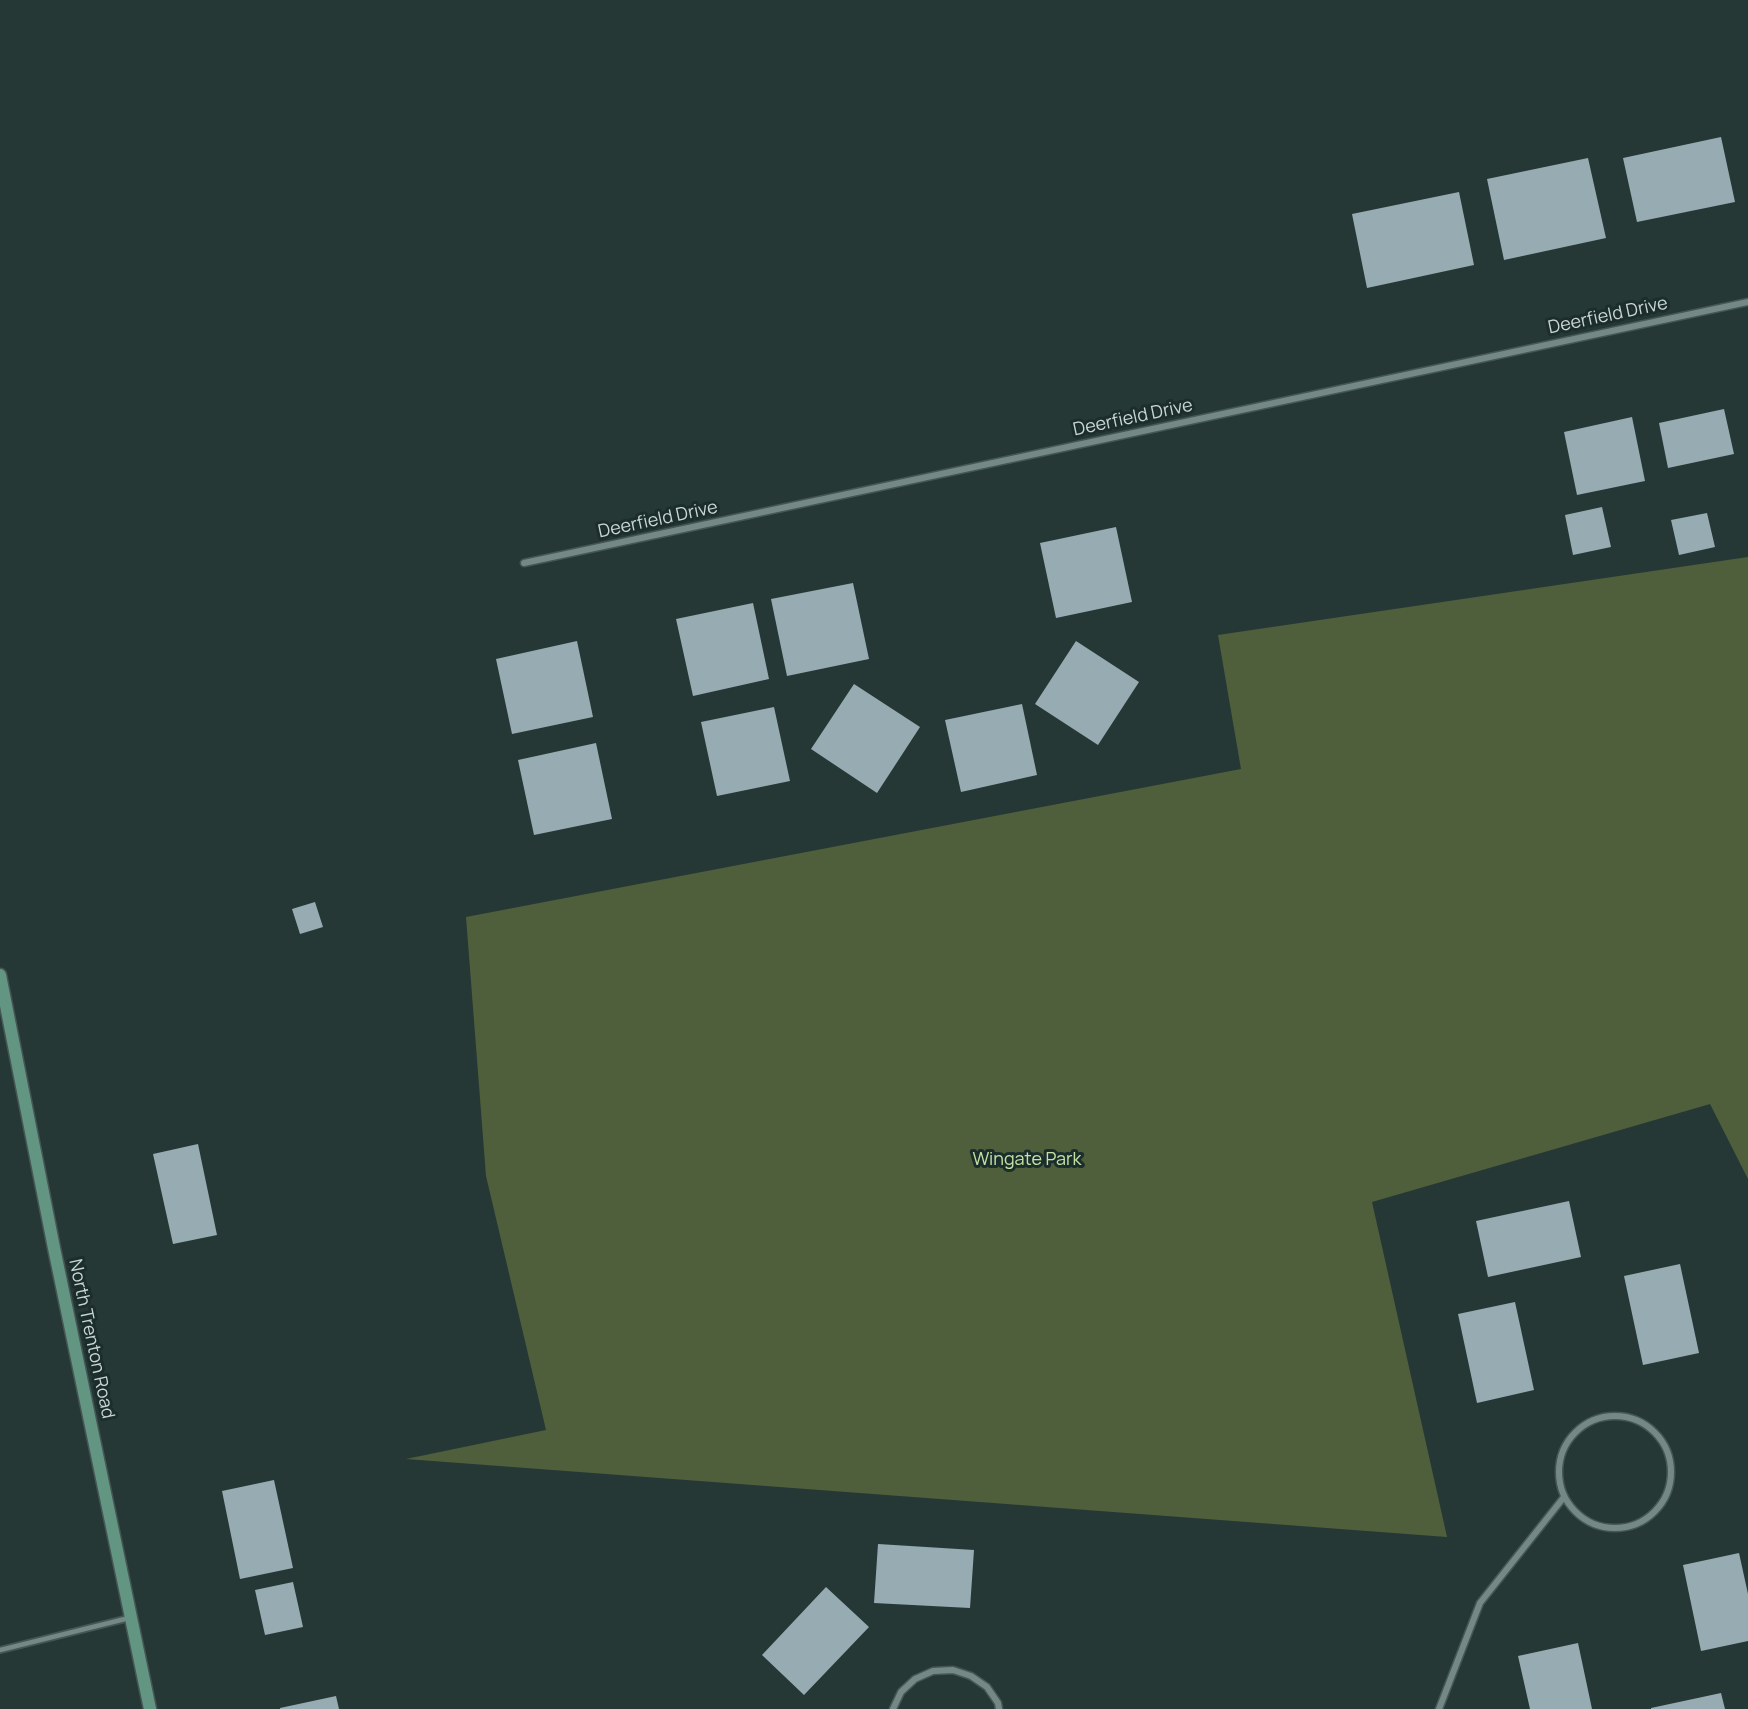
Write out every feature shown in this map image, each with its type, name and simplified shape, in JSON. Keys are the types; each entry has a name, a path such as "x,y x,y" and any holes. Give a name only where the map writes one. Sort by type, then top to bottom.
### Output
{"street":[{"name":"Deerfield Drive","path":"524,562 1748,302"},
{"name":"North Trenton Road","path":"0,975 150,1709"},
{"path":"1602,1417 1627,1417 1650,1427 1666,1447 1672,1471 1666,1496 1651,1516 1629,1527 1604,1528 1581,1517 1564,1497 1558,1473 1563,1448 1579,1429 1602,1417"},
{"path":"1438,1709 1480,1603 1564,1497"},
{"path":"893,1709 901,1692 915,1679 933,1671 953,1670 971,1676 987,1687 998,1703 999,1709"}],"lane":[{"path":"0,1650 131,1618"}],"green space":[{"name":"Wingate Park","path":"1748,557 1748,1179 1710,1104 1372,1202 1447,1537 406,1459 546,1430 486,1176 466,917 1241,769 1218,635"}],"building":[{"path":"1721,137 1735,202 1637,222 1623,158"},
{"path":"1588,158 1606,238 1504,260 1487,179"},
{"path":"1459,192 1474,265 1367,288 1352,214"},
{"path":"1724,409 1734,454 1668,468 1659,423"},
{"path":"1632,417 1645,481 1577,495 1564,432"},
{"path":"1602,507 1611,547 1573,555 1565,515"},
{"path":"1707,513 1715,547 1679,555 1671,520"},
{"path":"1116,527 1132,602 1056,618 1040,543"},
{"path":"853,583 869,659 787,676 771,599"},
{"path":"753,603 769,679 693,696 676,619"},
{"path":"577,641 593,717 512,734 496,659"},
{"path":"1076,641 1139,682 1098,745 1035,704"},
{"path":"854,684 920,727 877,793 811,749"},
{"path":"1022,704 1037,775 961,792 945,720"},
{"path":"774,707 790,781 717,796 701,722"},
{"path":"596,743 612,819 534,835 518,760"},
{"path":"315,902 323,927 300,934 292,909"},
{"path":"198,1144 217,1235 173,1244 153,1154"},
{"path":"1569,1201 1581,1257 1488,1277 1476,1221"},
{"path":"1680,1264 1699,1353 1643,1365 1624,1276"},
{"path":"1515,1302 1534,1390 1477,1403 1458,1314"},
{"path":"274,1480 293,1568 240,1579 222,1491"},
{"path":"878,1544 974,1550 970,1608 874,1603"},
{"path":"1739,1553 1748,1594 1748,1641 1701,1651 1683,1565"},
{"path":"293,1582 303,1627 265,1635 255,1590"},
{"path":"826,1587 869,1627 804,1695 762,1655"},
{"path":"1578,1643 1592,1709 1530,1709 1518,1656"},
{"path":"1721,1693 1725,1709 1651,1709 1651,1708"},
{"path":"336,1696 339,1709 280,1709 280,1708"}]}
